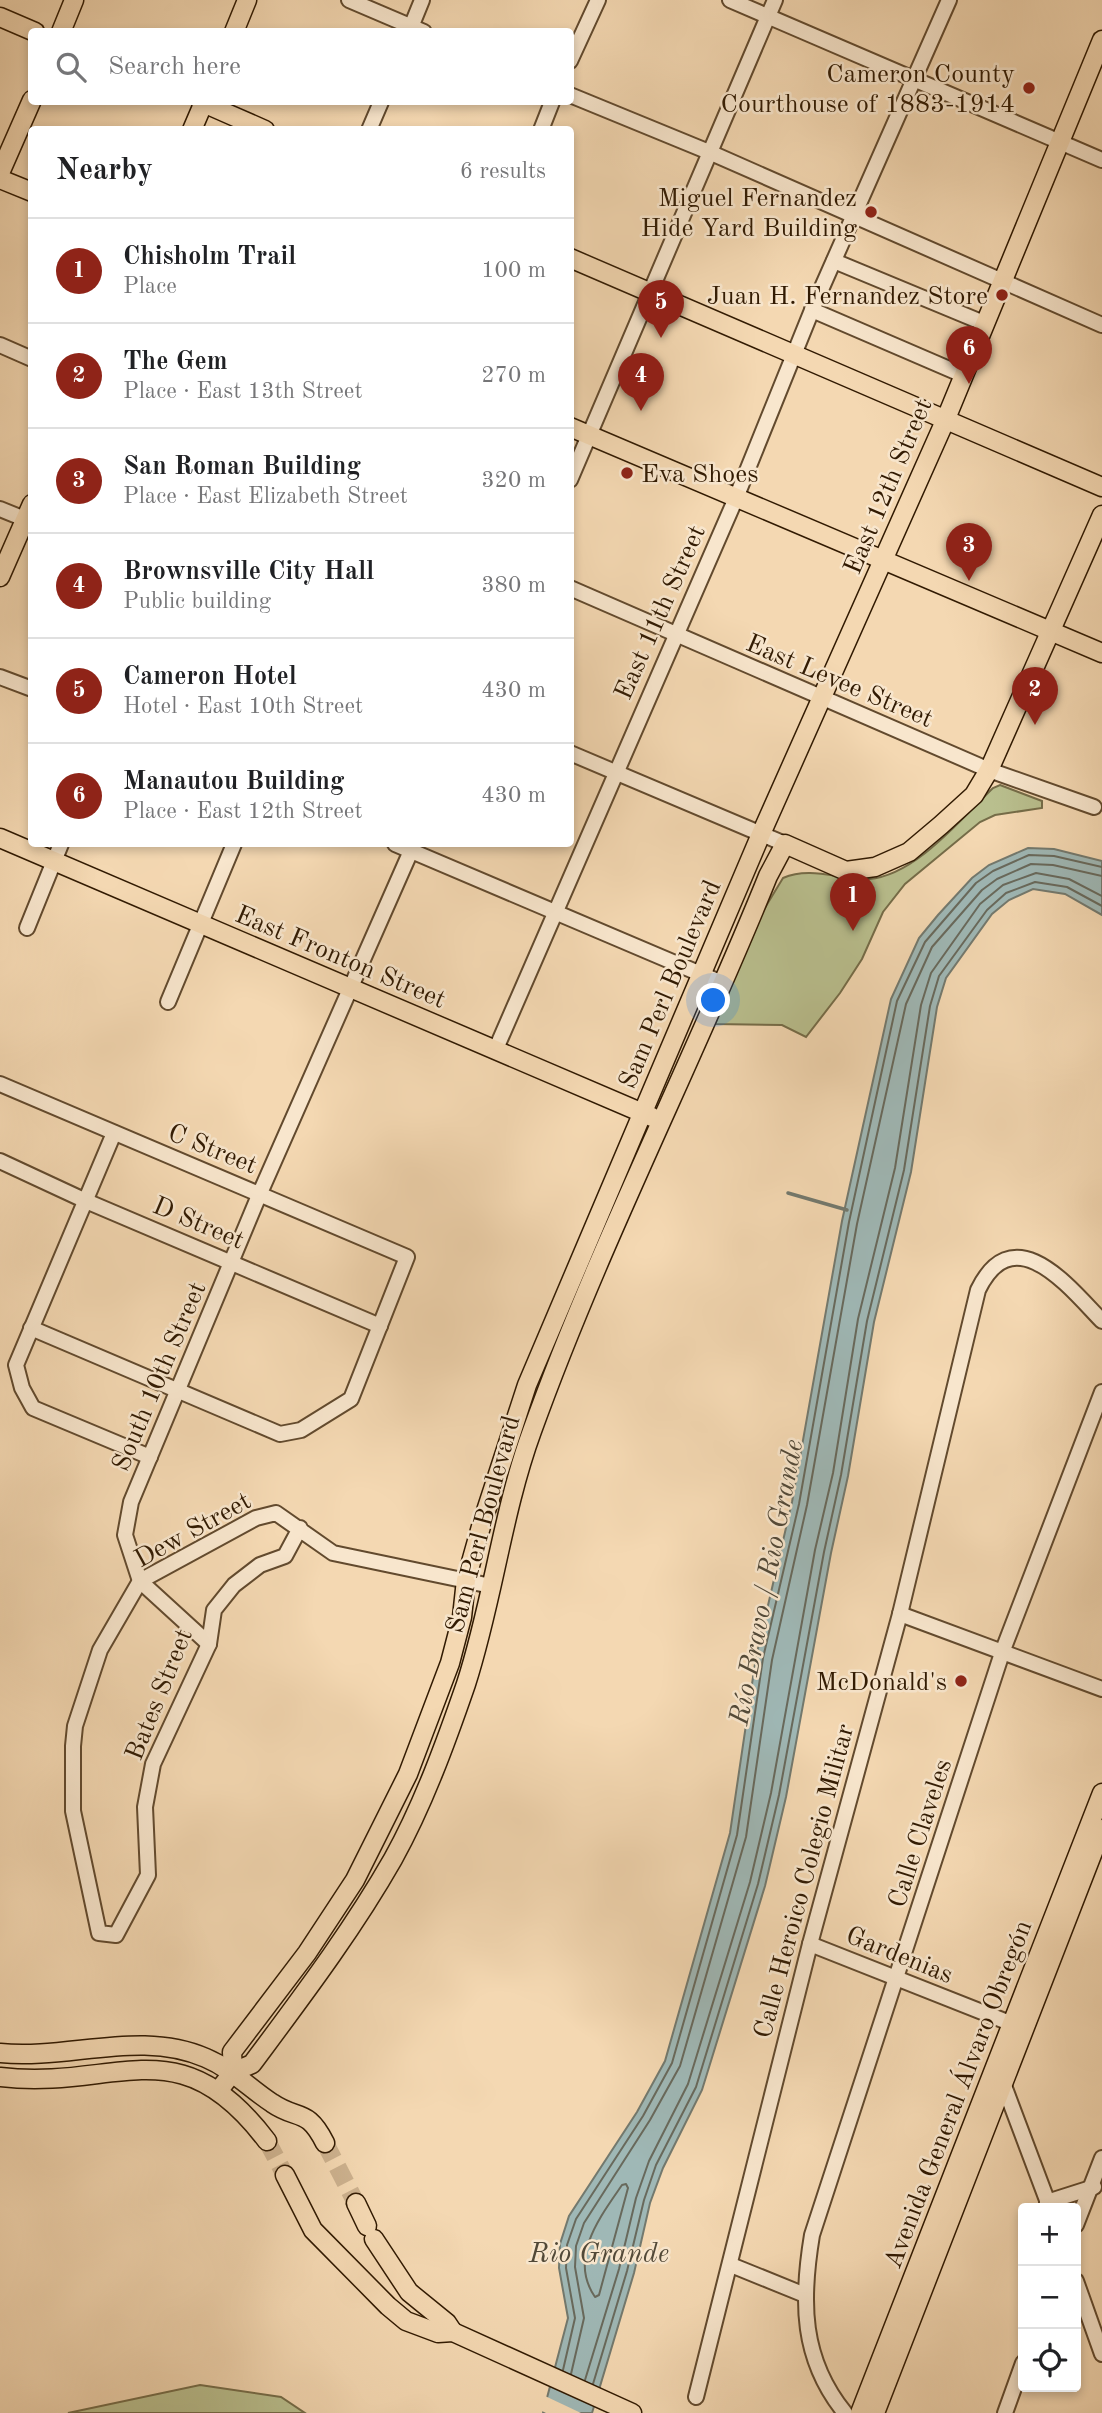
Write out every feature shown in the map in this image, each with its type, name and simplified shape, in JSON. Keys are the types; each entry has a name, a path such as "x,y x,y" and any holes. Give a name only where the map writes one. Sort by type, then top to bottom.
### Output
{"main road":[{"path":"63,28 74,0"},
{"path":"235,28 247,0"},
{"path":"0,17 28,29"},
{"name":"East 12th Street","path":"761,834 945,421 1058,141 1102,40"},
{"path":"0,173 30,105"},
{"path":"193,126 201,105"},
{"path":"209,105 256,126"},
{"path":"0,179 28,190"},
{"path":"574,260 1102,487"},
{"path":"574,429 1102,653"},
{"path":"785,844 846,871 875,867 909,852 974,795 989,770 1102,515"},
{"path":"0,577 28,517"},
{"name":"Sam Perl Boulevard","path":"233,2072 232,2052 307,1953 355,1880 408,1774 450,1663 462,1617 466,1580 527,1385 761,834"},
{"name":"East Fronton Street","path":"0,838 662,1121"},
{"name":"Sam Perl Boulevard","path":"219,2090 233,2072 252,2064 348,1929 394,1858 427,1785 466,1682 515,1482 532,1430 662,1121 785,844"},
{"path":"408,1774 427,1785"},
{"name":"Avenida General Álvaro Obregón","path":"875,2413 934,2244 1079,1870 1102,1793"},
{"name":"Avenida General Álvaro Obregón","path":"1079,1870 1102,1829"},
{"name":"Avenida General Álvaro Obregón","path":"860,2413 1003,2082 1018,2026"},
{"path":"0,2053 68,2053 158,2045 193,2053 233,2072 274,2105 303,2114 317,2127 325,2143"},
{"path":"0,2077 48,2078 132,2069 167,2070 219,2090 248,2115 267,2141"},
{"path":"285,2175 313,2230 379,2297 407,2321 438,2333 453,2332 632,2413"},
{"path":"356,2203 409,2292 447,2323 453,2332"}],"street":[{"path":"349,0 411,28"},
{"path":"415,28 422,0"},
{"path":"574,52 598,0"},
{"path":"730,0 1102,160"},
{"path":"574,471 775,0"},
{"name":"East 11th Street","path":"495,1051 736,498 812,310 855,218 949,0"},
{"path":"574,97 709,152 1102,325"},
{"path":"371,126 380,105"},
{"path":"543,126 551,105"},
{"path":"834,261 986,324"},
{"path":"812,310 963,375"},
{"path":"0,345 28,357"},
{"path":"0,509 28,515"},
{"name":"East Levee Street","path":"574,590 675,636 989,770 1094,807"},
{"path":"0,677 28,688"},
{"path":"574,755 785,844"},
{"path":"27,928 60,847"},
{"path":"168,1002 233,847"},
{"path":"412,847 722,984"},
{"name":"South 10th Street","path":"140,1581 125,1535 131,1502 260,1193 412,847"},
{"name":"C Street","path":"0,1084 408,1257 380,1326"},
{"path":"114,1133 16,1365 22,1388 33,1408 150,1457"},
{"name":"D Street","path":"0,1161 86,1201 380,1326"},
{"name":"Calle Heroico Colegio Militar","path":"696,2397 810,1944 900,1614 978,1290 985,1276 998,1264 1018,1258 1035,1260 1049,1267 1102,1321"},
{"path":"31,1328 280,1434 301,1430 351,1399 380,1326"},
{"name":"Calle Claveles","path":"845,2413 829,2392 816,2362 805,2321 805,2295 812,2235 1003,1650 1102,1392"},
{"name":"Dew Street","path":"99,1933 73,1811 75,1726 100,1650 140,1581 256,1518 276,1513 333,1553 491,1586"},
{"name":"Bates Street","path":"99,1933 116,1935 148,1875 145,1807 153,1764 209,1644 215,1610 234,1585 260,1565 285,1556 300,1528"},
{"path":"140,1581 209,1644"},
{"path":"900,1614 1003,1650 1102,1689"},
{"name":"Gardenias","path":"810,1944 897,1981 1018,2026"},
{"path":"1003,2082 1047,2203"},
{"path":"1081,2216 1096,2187 1102,2158"},
{"path":"1053,2203 1096,2187"},
{"path":"731,2265 805,2295"},
{"path":"1081,2295 1102,2354"},
{"path":"1087,2312 1102,2307"},
{"path":"1004,2413 1018,2377"}],"green space":[{"path":"1000,785 1042,801 1042,808 995,815 980,822 905,884 883,912 862,959 840,993 806,1037 782,1025 715,1024 763,911 783,878 804,873 869,879 903,868 937,844 993,788"},
{"path":"200,2385 281,2397 305,2413 68,2413"}],"water":[{"name":"Rio Grande","path":"1028,848 1054,849 1102,861 1102,915 1065,894 1033,889 1009,900 992,914 946,978 937,1007 911,1172 874,1322 848,1476 786,1797 765,1886 702,2090 663,2168 650,2203 634,2273 592,2413 543,2413 568,2318 559,2268 560,2244 569,2216 637,2112 665,2061 730,1833 756,1657 792,1502 842,1221 891,999 919,938 938,915 972,878 989,865"}],"pier":[{"path":"545,2396 581,2413 546,2413 540,2410"}],"waterway":[{"path":"788,1193 847,1210"}],"tunnel":[{"path":"267,2141 285,2175"},
{"path":"325,2143 356,2203"}],"place":[{"name":"Cameron County Courthouse of 1883-1914","path":"1029,88"},
{"name":"Miguel Fernandez Hide Yard Building","path":"871,212"},
{"name":"Juan H. Fernandez Store","path":"1002,295"},
{"name":"Cameron Hotel","path":"661,338"},
{"name":"Manautou Building","path":"969,384"},
{"name":"Brownsville City Hall","path":"641,411"},
{"name":"Eva Shoes","path":"627,473"},
{"name":"San Roman Building","path":"969,581"},
{"name":"The Gem","path":"1035,725"},
{"name":"Chisholm Trail","path":"853,931"},
{"name":"McDonald's","path":"961,1681"}],"water label":[{"name":"Río Bravo / Rio Grande","path":"765,1582"}]}
